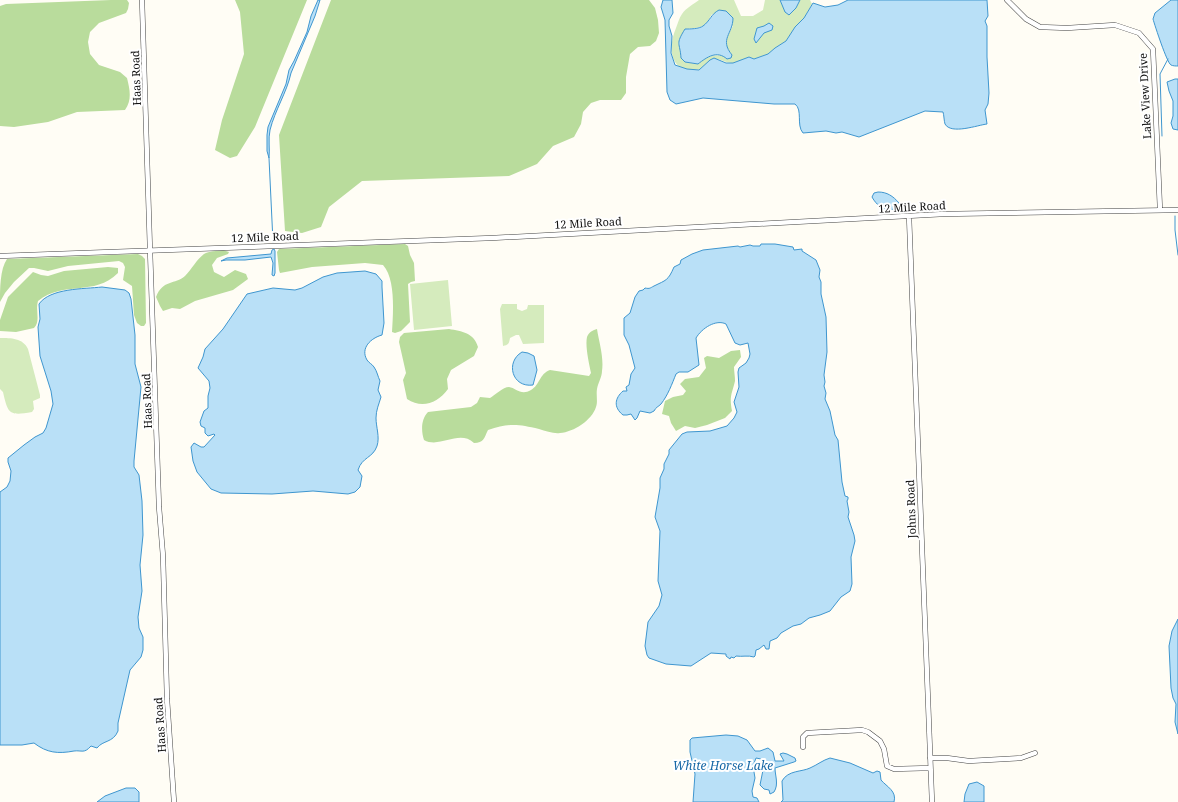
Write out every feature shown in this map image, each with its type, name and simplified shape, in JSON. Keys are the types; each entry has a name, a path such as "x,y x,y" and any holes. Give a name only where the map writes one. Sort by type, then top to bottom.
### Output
{"street":[{"name":"Haas Road","path":"142,0 167,699 174,802"},
{"name":"Lake View Drive","path":"1007,0 1026,19 1040,27 1067,28 1116,25 1139,33 1153,49 1160,210"},
{"name":"12 Mile Road","path":"0,256 492,238 957,214 1178,210"},
{"name":"Johns Road","path":"909,216 932,802"},
{"path":"803,747 803,737 807,733 862,730 872,734 880,741 884,749 887,766 890,768 930,768"},
{"path":"930,758 947,758 970,761 1021,758 1035,753"}],"green space":[{"path":"127,0 129,3 126,13 99,23 90,32 88,42 90,54 99,65 120,72 127,78 130,95 129,102 125,110 77,112 48,122 14,127 0,126 0,6 6,4"},
{"path":"235,0 307,0 255,127 237,156 230,158 215,150 222,120 244,54 240,12"},
{"path":"331,0 649,0 655,8 659,33 656,41 650,46 638,47 630,54 626,77 626,93 621,100 600,100 591,103 583,112 581,124 574,137 553,146 537,164 509,176 362,181 329,207 321,227 302,233 285,231 279,135"},
{"path":"699,0 734,0 741,16 753,16 763,10 765,0 780,0 782,5 796,8 800,0 810,0 812,4 804,18 795,27 786,41 768,54 754,59 749,57 734,63 718,59 710,62 701,69 691,70 677,65 672,52 672,44 673,36 681,16","holes":["712,14 733,26 726,40 727,47 732,55 717,55 702,60 697,64 685,62 681,58 679,40 685,29 704,25"]},
{"path":"405,244 408,246 414,263 415,281 408,284 410,322 401,331 395,333 392,332 392,288 387,271 383,265 365,263 312,267 280,273 279,270 277,252 279,249"},
{"path":"223,250 229,252 228,254 217,258 212,265 214,272 224,277 235,270 246,274 248,279 233,290 195,301 180,309 172,308 163,311 156,297 162,287 185,276 204,254"},
{"path":"138,254 145,259 146,323 144,326 137,323 134,315 132,286 123,280 125,267 123,263 119,261 68,266 48,271 29,268 14,282 0,302 0,285 3,268 7,259"},
{"path":"108,267 118,268 118,273 99,285 58,291 38,301 38,319 34,328 16,332 0,331 0,320 8,297 33,272 48,276 64,271"},
{"path":"448,280 452,326 414,330 410,284"},
{"path":"502,304 517,304 517,309 522,311 527,309 528,305 544,305 544,343 523,344 519,335 516,335 510,338 507,345 503,346 500,309"},
{"path":"449,329 463,332 474,339 478,347 474,356 451,370 447,379 448,389 435,401 418,404 407,399 403,380 406,373 399,342 400,337 404,333"},
{"path":"597,329 602,355 602,373 597,389 596,407 587,421 576,428 558,433 519,425 502,426 488,430 483,440 477,443 462,438 436,442 424,440 422,425 428,412 471,407 477,403 480,397 490,398 507,387 521,392 527,392 534,388 544,374 550,370 589,376 591,373 587,350 587,337 591,332"},
{"path":"0,338 20,341 26,345 28,349 40,395 40,398 33,401 34,409 32,412 18,414 14,413 8,409 6,405 3,392 0,389"},
{"path":"740,350 741,357 734,367 735,381 731,398 732,411 725,418 707,425 695,428 685,426 676,431 669,416 662,414 665,401 673,397 683,395 686,391 680,384 685,379 699,377 706,368 704,358 707,356 719,358 731,351"}],"water":[{"path":"318,0 320,0 315,16 272,123 269,133 269,158 267,151 268,127 286,84 289,70 307,32 311,16"},
{"path":"663,0 672,0 673,13 669,20 669,26 672,36 671,53 675,65 687,69 699,70 714,58 726,63 733,63 749,57 754,59 768,54 786,41 795,27 804,18 813,3 825,7 838,5 848,0 987,0 988,16 985,21 987,26 989,93 988,104 985,110 987,124 953,129 945,124 943,112 925,111 859,137 842,132 836,133 826,131 803,133 800,126 799,110 795,104 774,104 703,98 676,104 670,100 667,92 665,20 661,7"},
{"path":"780,0 800,0 796,8 789,15 785,12"},
{"path":"1171,0 1178,0 1178,66 1171,65 1169,63 1153,19 1155,13"},
{"path":"719,10 726,11 733,18 727,40 728,49 732,55 731,58 727,59 723,56 716,55 708,57 698,64 685,62 681,58 679,41 685,29 701,27 714,13"},
{"path":"769,23 773,26 772,30 764,33 756,43 754,39 757,28"},
{"path":"1178,79 1178,130 1173,129 1171,123 1173,116 1173,101 1167,82"},
{"path":"878,192 892,196 899,203 899,206 891,210 881,207 872,197 874,193"},
{"path":"761,244 775,244 793,247 794,250 802,249 802,251 816,260 820,270 819,277 821,282 821,294 826,317 827,352 824,375 824,386 826,393 825,399 830,411 835,435 838,440 842,482 845,496 848,497 848,517 855,541 851,557 852,584 850,591 841,597 830,611 809,618 801,624 793,626 781,633 777,638 770,641 769,649 766,649 764,645 756,650 754,657 736,656 734,658 731,657 730,659 726,656 726,654 711,653 691,666 666,664 649,658 645,646 648,622 659,606 662,595 658,581 660,531 655,517 660,488 660,478 669,454 669,450 682,434 687,432 710,431 727,426 734,418 737,412 734,402 739,387 739,368 746,363 750,354 748,343 740,345 735,343 726,324 718,323 710,325 705,328 696,338 699,365 688,372 679,372 676,374 668,393 661,404 650,413 640,411 635,420 631,414 623,415 616,406 618,397 623,391 627,391 626,387 629,385 631,374 635,368 629,345 624,335 624,318 630,313 635,297 639,291 645,288 651,288 666,280 674,267 680,264 681,260 692,254 703,250 750,245 760,246"},
{"path":"274,249 274,276 272,275 273,263 271,257 221,261 227,258 271,254 272,250"},
{"path":"365,271 376,274 382,281 384,323 382,335 374,338 368,344 365,351 367,360 375,369 380,381 378,390 381,397 376,415 378,443 373,453 362,462 358,470 362,476 360,487 355,492 348,494 313,491 272,494 221,493 211,489 197,472 193,461 191,447 194,443 204,447 215,435 208,436 205,433 205,428 201,426 200,422 204,411 208,408 210,388 209,381 198,368 205,349 223,329 247,294 273,288 295,290 323,277 337,273"},
{"path":"102,287 125,290 129,293 135,335 135,364 141,387 134,467 139,475 142,501 143,535 140,565 142,591 138,617 139,628 143,637 143,650 141,657 130,670 118,723 118,731 111,740 99,745 97,748 91,746 85,751 63,752 48,751 34,743 22,745 0,745 0,492 7,487 10,481 11,471 8,458 35,437 43,433 46,428 53,404 51,391 40,356 38,327 40,319 39,304 44,299 59,292"},
{"path":"522,352 534,356 537,370 533,385 520,383 513,373 512,368 514,362 517,356"},
{"path":"1178,619 1178,734 1175,722 1176,704 1171,688 1169,646 1172,631"},
{"name":"White Horse Lake","path":"726,735 738,736 747,740 755,751 768,748 773,752 775,761 784,761 780,754 783,753 795,758 796,761 775,768 776,786 774,792 770,794 769,790 764,789 760,785 764,765 761,759 756,758 753,766 755,778 752,791 753,797 757,798 759,802 693,802 695,774 690,752 690,740 692,738"},
{"name":"White Horse Lake","path":"830,758 850,763 873,773 877,771 880,772 881,780 893,792 895,798 894,802 781,802 783,800 782,781 785,777 791,773 810,768"},
{"path":"977,782 984,786 984,802 964,802 969,784"},
{"path":"126,788 135,788 139,792 139,802 97,802 105,796"}],"waterway":[{"path":"1162,136 1160,74 1168,59"},
{"path":"269,158 273,242"},
{"path":"1175,216 1178,255"}]}
